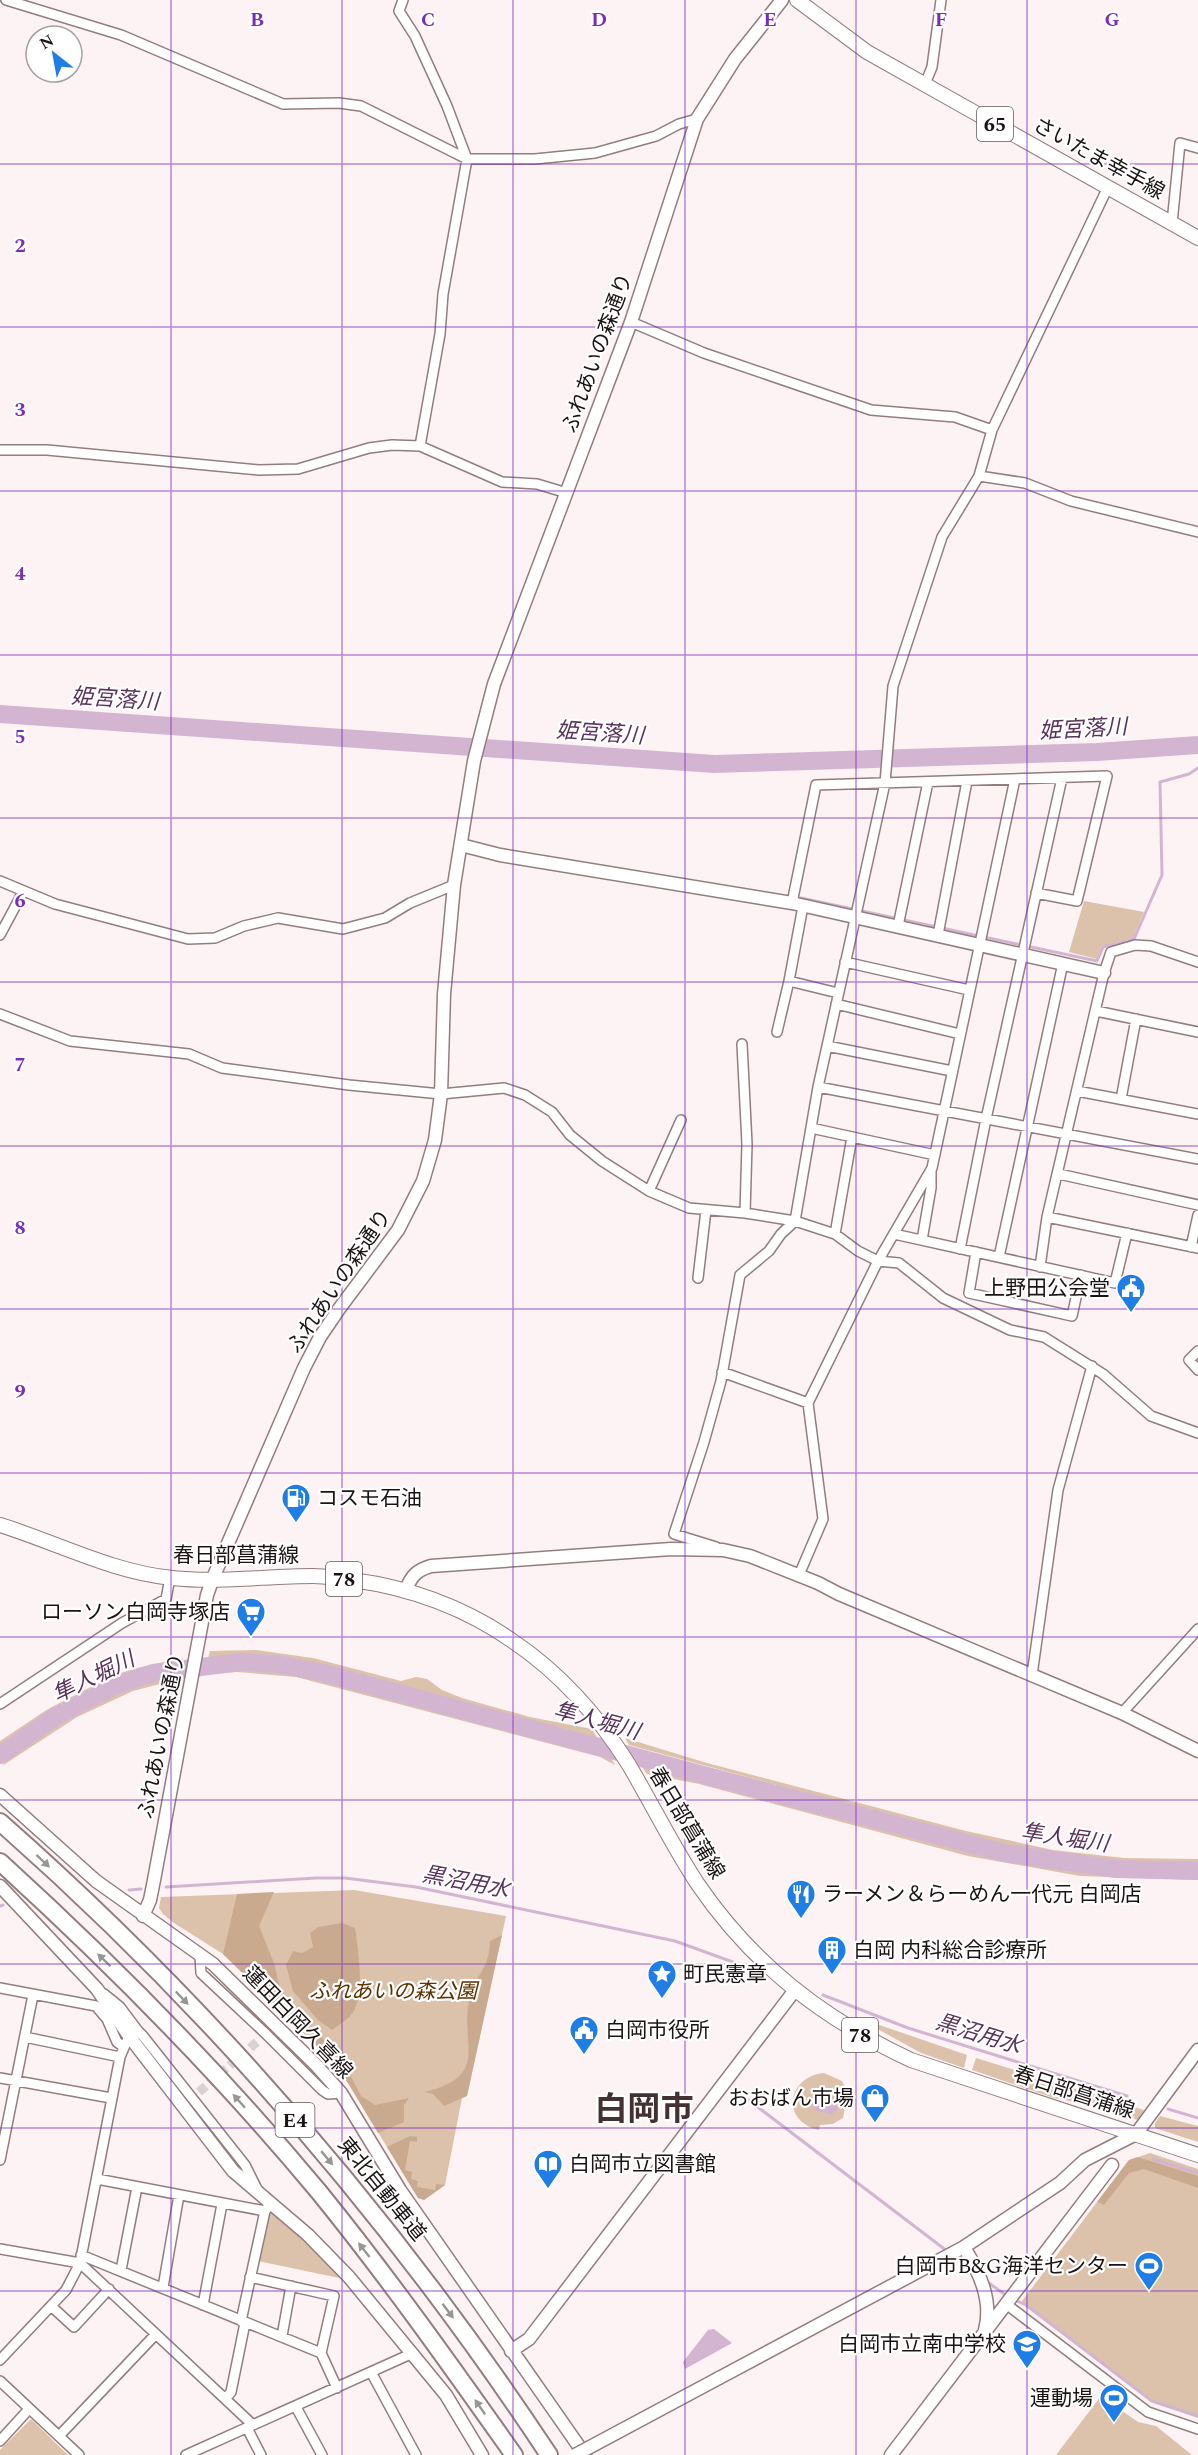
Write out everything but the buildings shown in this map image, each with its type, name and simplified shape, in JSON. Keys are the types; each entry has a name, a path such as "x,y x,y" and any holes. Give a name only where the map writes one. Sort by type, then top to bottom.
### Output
{"highway":[{"name":"東北自動車道","path":"0,1822 153,1967 276,2098 421,2274 484,2359 549,2455"},
{"name":"E4","path":"0,1862 159,2015 318,2192 419,2320 514,2455"}],"main road":[{"name":"さいたま幸手線","path":"797,0 867,52 1198,238"},
{"name":"春日部菖蒲線","path":"0,1526 114,1566 170,1578 317,1576 406,1590 446,1605 514,1641 569,1688 610,1737 696,1881 721,1916 778,1977 795,1990 868,2041 911,2061 1198,2155"}],"street":[{"path":"6,0 121,34 283,104 339,103 361,106 467,159 535,159 595,153 656,136 679,124 697,119"},
{"path":"403,0 399,11 415,36 447,106 467,159 443,294 441,334 420,446"},
{"name":"ふれあいの森通り","path":"143,1916 150,1900 207,1594 213,1578 304,1368 320,1337 409,1211 423,1181 435,1140 441,1094 444,994 454,885 475,757 494,684 631,322 697,119 735,59 782,0"},
{"path":"925,84 932,67 941,0"},
{"path":"1172,223 1180,142 1198,148"},
{"path":"1108,187 992,430 979,476 942,537 893,686 885,779 818,1086 795,1221 781,1234 769,1251 740,1275 722,1372 704,1442 674,1534 750,1556 799,1575 1122,1713 1198,1751"},
{"path":"631,322 704,353 871,410 954,417 992,430"},
{"path":"0,450 47,450 269,470 298,470 369,448 392,445 420,446 502,482 537,484 567,493"},
{"path":"979,476 1025,483 1071,501 1198,532"},
{"path":"777,1032 789,981 816,785 885,779 928,782 1107,776 1077,901 1036,893"},
{"path":"960,1249 986,1119 1062,778"},
{"path":"922,1240 943,1111 1015,779"},
{"path":"938,935 967,781"},
{"path":"898,926 928,782"},
{"path":"461,845 500,855 798,904 1104,973"},
{"path":"0,881 23,892 95,916 188,939 215,938 244,926 278,918 343,929 385,918 410,903 454,885"},
{"path":"0,935 23,892"},
{"path":"1040,1267 1047,1217 1059,1174 1104,973 1111,952 1135,945 1151,946 1198,962"},
{"path":"845,962 969,990"},
{"path":"999,1257 1063,963"},
{"path":"789,981 838,993"},
{"path":"836,1004 960,1034"},
{"path":"1096,1011 1198,1032"},
{"path":"0,1014 70,1041 189,1054 222,1068 349,1085 441,1094 504,1088 525,1095 552,1112 570,1135 602,1161 649,1191 689,1208 745,1213 795,1221 835,1234 858,1251 878,1261 899,1263 943,1298 1010,1330 1044,1337 1092,1366 1151,1416 1198,1433"},
{"path":"1121,1099 1136,1020"},
{"path":"742,1044 747,1144 745,1213"},
{"path":"827,1046 952,1071"},
{"path":"818,1086 1198,1159"},
{"path":"1077,1091 1198,1114"},
{"path":"649,1191 681,1120"},
{"path":"811,1128 935,1155"},
{"path":"835,1234 852,1137"},
{"path":"799,1575 824,1519 808,1403 878,1261 932,1168"},
{"path":"1059,1174 1198,1205"},
{"path":"698,1278 706,1210"},
{"path":"1047,1217 1194,1247 1198,1215"},
{"path":"894,1234 1115,1283 1127,1233"},
{"path":"976,1252 969,1293 1072,1316 1081,1275"},
{"path":"1198,1351 1189,1360 1198,1370"},
{"path":"1032,1675 1058,1490 1092,1366"},
{"path":"722,1372 808,1403"},
{"path":"406,1590 417,1571 431,1566 671,1549 726,1550"},
{"path":"0,1704 122,1623 166,1599 170,1578"},
{"path":"1122,1713 1198,1629"},
{"name":"蓮田白岡久喜線","path":"1,1795 96,1881 213,1964 297,2044 341,2093 362,2124 400,2190 585,2455"},
{"path":"0,1886 97,1989 128,2043 233,2170 259,2192"},
{"path":"200,1955 201,1973 322,2090 328,2094 341,2093"},
{"path":"0,1988 96,2006 107,2019 117,2042 128,2043 196,2095 245,2165 268,2207 308,2235 349,2277 446,2395 482,2455"},
{"path":"511,2351 536,2330 795,1990"},
{"path":"0,2160 33,1995"},
{"path":"258,2041 265,2033"},
{"path":"25,2037 128,2043"},
{"path":"0,2360 66,2290 81,2259 111,2098 128,2043"},
{"path":"575,2455 964,2247 1060,2182 1084,2160 1136,2134 1198,2050"},
{"path":"0,2078 111,2098"},
{"path":"891,2455 1112,2165"},
{"path":"97,2179 222,2204 268,2207"},
{"path":"121,2270 137,2187"},
{"path":"163,2287 179,2195"},
{"path":"203,2305 222,2204"},
{"path":"226,2398 231,2392 250,2277 268,2207"},
{"path":"964,2247 975,2265 985,2291 988,2310 985,2332"},
{"path":"0,2249 81,2259 121,2270 321,2353"},
{"path":"81,2259 109,2289 226,2398 250,2426 261,2455"},
{"path":"250,2277 334,2296 321,2353 337,2388"},
{"path":"282,2336 291,2286"},
{"path":"51,2306 74,2327 109,2289"},
{"path":"1006,2304 1148,2412 1198,2428"},
{"path":"59,2436 156,2334"},
{"path":"186,2455 201,2452 250,2426 413,2353"},
{"path":"371,2372 416,2455"},
{"path":"0,2381 79,2455"},
{"path":"296,2407 322,2455"},
{"path":"0,2441 29,2409"}],"green space":[{"path":"1084,901 1144,912 1133,938 1102,946 1097,959 1069,952"},
{"path":"256,1650 313,1658 401,1681 416,1677 427,1679 442,1690 462,1698 530,1717 592,1729 599,1741 523,1722 350,1672 277,1657 208,1658 210,1651"},
{"path":"183,1658 182,1664 156,1669 86,1695 0,1747 0,1741 48,1709 114,1675"},
{"path":"242,1666 289,1670 347,1683 610,1756 615,1765 600,1757 296,1677 237,1672 207,1674 208,1671"},
{"path":"181,1674 179,1679 133,1691 77,1717 2,1766 10,1755 91,1704 135,1685"},
{"path":"625,1738 707,1763 966,1831 1053,1850 1124,1858 1198,1859 1198,1865 1083,1859 973,1838 629,1745"},
{"path":"642,1767 1004,1858 1089,1873 1198,1876 1198,1880 1080,1876 968,1856 699,1784 647,1774"},
{"name":"ふれあいの森公園","path":"354,1890 506,1916 467,2096 462,2098 445,2185 424,2200 418,2198 348,2083 321,2050 223,1954 174,1923 159,1908 161,1897"},
{"path":"856,2017 967,2055 964,2068 921,2053"},
{"path":"976,2058 1144,2110 1138,2120 1096,2106 1054,2098 972,2070"},
{"path":"824,2073 842,2081 851,2099 846,2102 843,2118 833,2124 820,2125 819,2130 798,2118 793,2100 802,2082 811,2076"},
{"path":"1160,2116 1198,2126 1198,2142 1155,2128 1155,2123"},
{"path":"1150,2153 1198,2169 1198,2418 1151,2402 1024,2305 1022,2301 1129,2160"},
{"path":"271,2209 341,2275 339,2278 258,2261 268,2212"},
{"name":"運動場","path":"1101,2396 1138,2422 1156,2426 1192,2455 1056,2455"},
{"path":"31,2419 68,2455 0,2455 0,2450"}],"shaded area":[{"path":"274,1892 259,1926 274,1963 280,1988 304,2020 339,2054 361,2096 375,2105 409,2098 404,2105 404,2122 378,2133 348,2083 321,2050 223,1954 237,1894"},
{"path":"342,1923 355,1928 360,1986 356,2007 351,2015 332,2030 318,2020 293,1991 286,1965 293,1951 302,1953 313,1947 310,1933 318,1927"},
{"path":"502,1935 467,2096 444,2106 433,2094 424,2092 446,2085 459,2076 466,2066 469,2054 467,2026 471,1993 486,1964 490,1941"},
{"path":"822,2091 836,2100 838,2109 831,2115 817,2111 812,2106 815,2095"},
{"path":"410,2136 417,2137 417,2142 410,2141 405,2170 412,2172 411,2179 418,2181 417,2187 435,2190 436,2184 445,2185 424,2200 418,2198 387,2147"},
{"path":"1138,2157 1198,2176 1198,2188 1144,2169 1129,2173 1104,2205 1097,2202 1129,2160"},
{"path":"714,2329 732,2343 685,2369 683,2362 708,2330"}],"waterway":[{"name":"姫宮落川","path":"0,714 714,764 1097,752 1198,745"},
{"path":"801,898 1097,961 1103,947 1134,939 1162,875 1160,782 1189,774 1198,768"},
{"name":"隼人堀川","path":"0,1755 55,1717 120,1684 153,1673 241,1662 277,1664 324,1673 1005,1853 1116,1869 1198,1871"},
{"name":"黒沼用水","path":"166,1887 316,1878 345,1878 416,1887 675,1941 752,1969"},
{"name":"黒沼用水","path":"129,1890 141,1889"},
{"name":"黒沼用水","path":"823,1995 908,2028 1127,2096"},
{"path":"738,2092 947,2251"},
{"name":"黒沼用水","path":"1168,2109 1198,2118"},
{"path":"1153,2159 1198,2173"},
{"path":"955,2257 971,2269"},
{"path":"986,2281 1007,2296"},
{"path":"1013,2299 1026,2305 1152,2401 1198,2416"}],"tunnel":[{"path":"199,2092 258,2041"}],"place":[{"name":"上野田公会堂","path":"1131,1314"},
{"name":"コスモ石油","path":"296,1524"},
{"name":"ローソン白岡寺塚店","path":"251,1638"},
{"name":"ラーメン＆らーめん一代元 白岡店","path":"801,1920"},
{"name":"白岡 内科総合診療所","path":"832,1976"},
{"name":"町民憲章","path":"662,2000"},
{"name":"白岡市役所","path":"584,2056"},
{"name":"おおばん市場","path":"875,2124"},
{"name":"白岡市立図書館","path":"548,2190"},
{"name":"白岡市B&G海洋センター","path":"1149,2292"},
{"name":"白岡市立南中学校","path":"1027,2370"},
{"name":"運動場","path":"1114,2424"}],"district":[{"name":"白岡市","path":"644,2108"}]}
